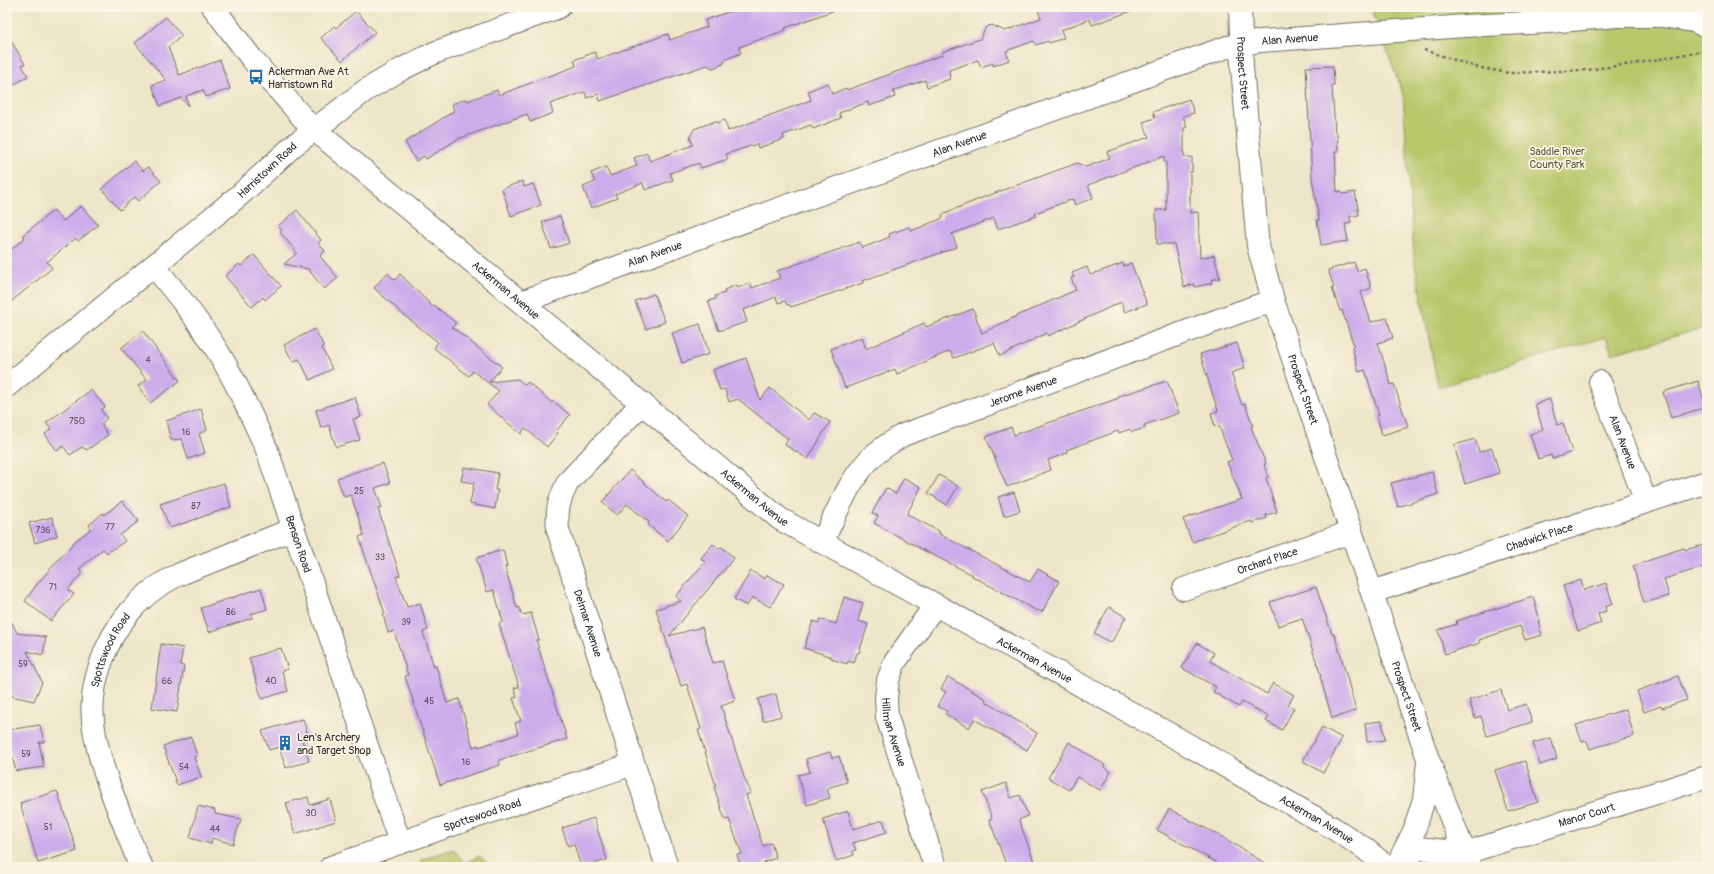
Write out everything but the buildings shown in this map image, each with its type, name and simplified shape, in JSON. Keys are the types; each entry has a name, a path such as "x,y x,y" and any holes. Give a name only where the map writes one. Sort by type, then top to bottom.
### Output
{"street":[{"name":"Ackerman Avenue","path":"213,7 252,59 315,129 780,519 1178,739 1332,828 1364,848 1387,867"},
{"name":"Harristown Road","path":"7,386 241,194 293,146 366,90 402,68 434,53 558,7"},
{"name":"Prospect Street","path":"1240,7 1258,246 1273,300 1428,759 1468,860"},
{"name":"Alan Avenue","path":"520,302 1226,47 1261,41 1408,30 1549,22 1669,12 1707,27"},
{"name":"Benson Road","path":"154,266 188,307 218,352 245,400 267,450 400,843"},
{"name":"Jerome Avenue","path":"822,542 853,480 868,461 882,448 903,435 1273,300"},
{"name":"Alan Avenue","path":"1600,382 1646,502"},
{"name":"Delmar Avenue","path":"642,403 568,482 560,498 557,514 558,530 667,867"},
{"name":"Chadwick Place","path":"1372,592 1707,482"},
{"name":"Spottswood Road","path":"142,867 138,861 100,758 94,733 93,704 97,676 105,651 119,626 136,606 155,588 176,576 294,529"},
{"name":"Orchard Place","path":"1184,589 1351,532"},
{"name":"Hillman Avenue","path":"935,605 894,662 888,680 886,698 887,718 935,867"},
{"name":"Prospect Street","path":"1398,867 1414,831 1424,799 1428,759"},
{"name":"Spottswood Road","path":"331,867 633,764"},
{"name":"Manor Court","path":"1440,867 1468,860 1707,777"},
{"name":"Manor Court","path":"1398,867 1418,848 1468,860"}],"path":[{"path":"1422,50 1476,67 1509,74 1586,70 1638,63 1707,50"}],"green space":[{"name":"Saddle River County Park","path":"1371,7 1707,7 1707,327 1612,354 1606,337 1438,387 1414,259 1403,94"},
{"path":"453,849 465,863 479,856 492,867 422,867 420,860"}],"place":[{"name":"Ackerman Ave At Harristown Rd","path":"256,77"},
{"name":"Len's Archery and Target Shop","path":"285,743"}]}
